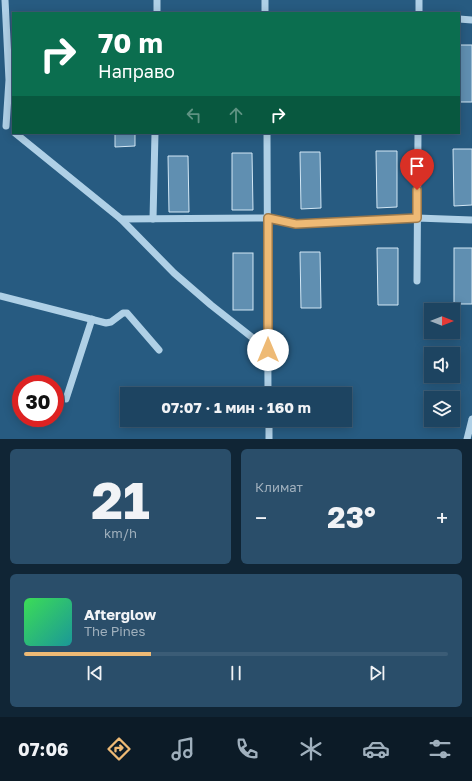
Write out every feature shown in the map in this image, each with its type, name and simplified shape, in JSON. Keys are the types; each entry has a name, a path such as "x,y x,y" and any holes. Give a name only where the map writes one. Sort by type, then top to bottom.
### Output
{"street":[{"path":"5,0 10,19 9,80 3,124 12,131"},
{"path":"157,0 157,12"},
{"path":"265,0 265,12"},
{"path":"419,0 419,12"},
{"path":"460,20 472,20"},
{"path":"16,134 121,219 174,273 211,305 268,350"},
{"path":"153,219 155,134"},
{"path":"267,134 268,387"},
{"path":"417,281 418,134"},
{"path":"121,219 215,220 268,218 296,224 417,218 472,220"},
{"path":"0,296 106,323 111,322 124,313 128,313 159,350"},
{"path":"66,399 92,319"},
{"path":"467,439 472,419"},
{"path":"269,427 269,439"}],"building":[{"path":"460,45 472,45 472,102 460,102"},
{"path":"115,134 135,134 135,146 115,147"},
{"path":"453,149 472,149 472,205 454,206"},
{"path":"376,151 397,151 397,207 377,208"},
{"path":"300,152 320,152 321,208 301,209"},
{"path":"232,153 252,153 253,210 232,210"},
{"path":"168,156 188,156 189,212 169,212"},
{"path":"377,248 398,248 398,305 378,305"},
{"path":"454,248 472,248 472,304 454,303"},
{"path":"300,252 320,252 321,308 301,308"},
{"path":"233,253 253,253 253,310 233,310"}],"route":[{"path":"268,350 268,218 296,224 417,218 417,190"}]}
